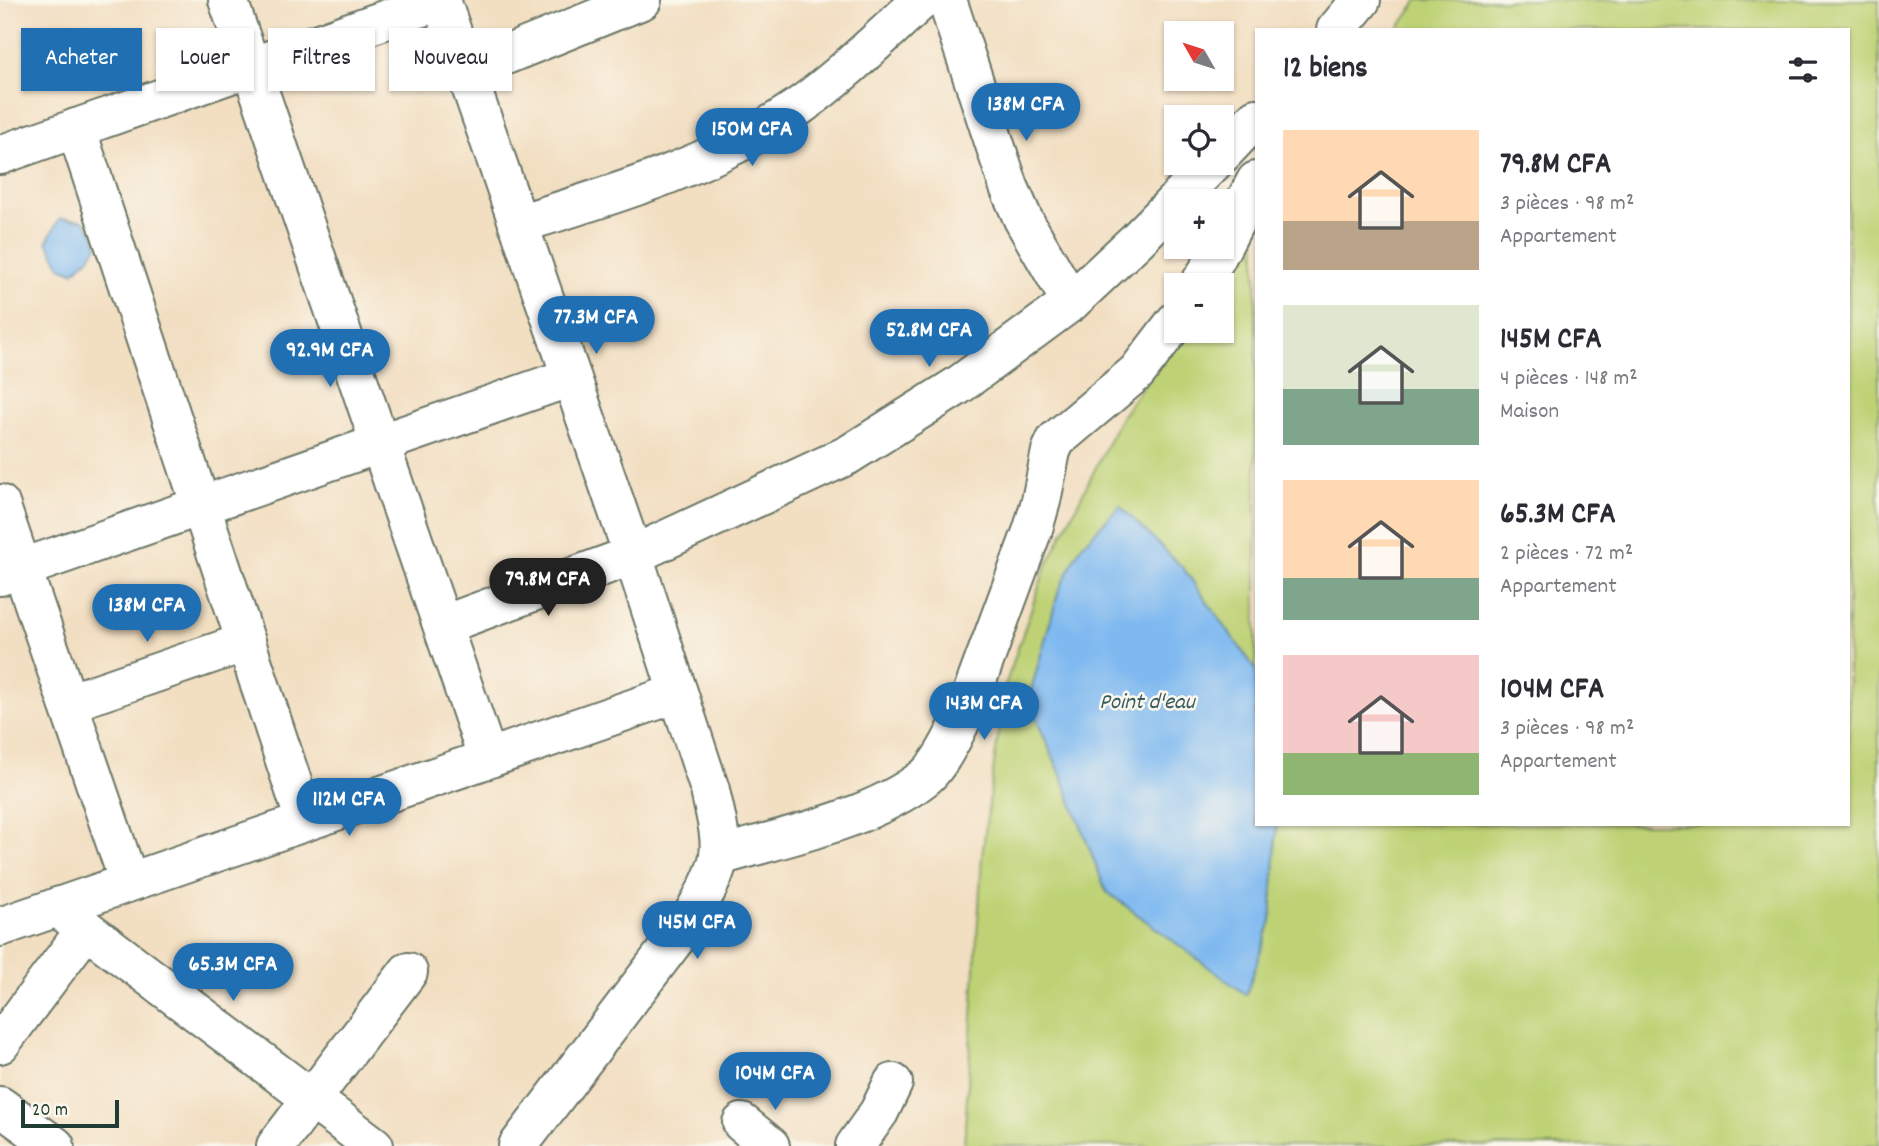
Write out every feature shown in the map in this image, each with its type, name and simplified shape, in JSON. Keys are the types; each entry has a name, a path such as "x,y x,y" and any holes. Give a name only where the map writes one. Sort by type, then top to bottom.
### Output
{"street":[{"path":"228,0 238,28"},
{"path":"254,66 441,0 451,28"},
{"path":"512,53 642,0"},
{"path":"518,224 619,193 748,137 797,108 922,0"},
{"path":"947,0 1009,187 1023,219 1071,302"},
{"path":"254,76 488,759"},
{"path":"0,155 182,91"},
{"path":"472,91 633,555 710,790 717,825 719,856 689,921 518,1146"},
{"path":"1234,141 1255,119"},
{"path":"76,128 305,821"},
{"path":"443,625 633,555 848,455 959,385 1071,302 1201,175"},
{"path":"1206,273 1255,183"},
{"path":"719,856 836,821 881,804 926,777 953,738 966,710 1033,529 1056,440 1137,372 1164,337"},
{"path":"11,572 571,377"},
{"path":"0,504 11,572 68,703 129,882"},
{"path":"68,703 246,642"},
{"path":"0,927 72,918 129,882 678,693"},
{"path":"0,1044 72,918"},
{"path":"72,918 374,1146"},
{"path":"276,1146 408,972"},
{"path":"855,1146 879,1112 893,1083"},
{"path":"0,1106 55,1146"}],"green space":[{"path":"1418,0 1879,0 1879,1146 964,1146 982,856 1004,689 1045,569 1121,417 1173,343 1234,343 1234,273 1223,273 1255,227 1255,669 1183,568 1059,590 1028,701 1060,772 1106,891 1246,994 1271,921 1277,826 1850,826 1850,28 1398,28"}],"water":[{"path":"60,218 83,220 95,235 98,245 88,259 73,272 61,267 47,241"},
{"name":"Point d'eau","path":"1120,506 1183,568 1255,669 1255,826 1277,826 1271,921 1246,995 1106,891 1060,772 1028,701 1059,590 1081,546"}]}
